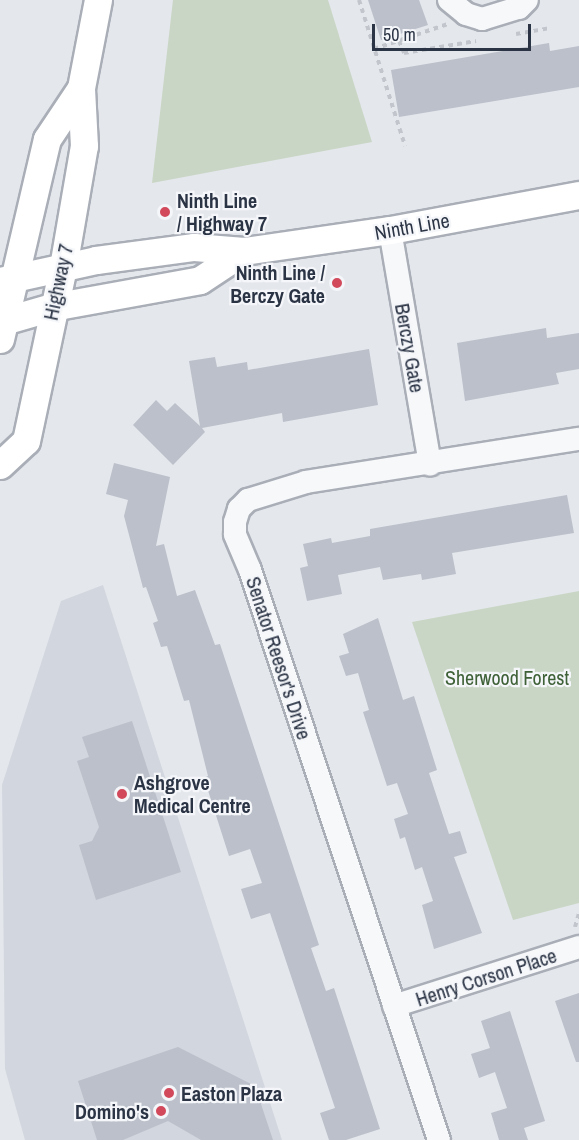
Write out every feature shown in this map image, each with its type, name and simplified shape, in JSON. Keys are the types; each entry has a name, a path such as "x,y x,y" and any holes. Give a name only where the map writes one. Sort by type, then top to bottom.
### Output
{"main road":[{"name":"Highway 7","path":"0,465 26,441 52,307 63,267 84,146 81,88 98,0"},
{"name":"Highway 7","path":"1,327 6,280 47,139 81,88"},
{"name":"Ninth Line","path":"6,280 63,267 194,247 244,251 390,230 579,195"},
{"name":"Ninth Line","path":"1,327 52,307 200,280 244,251"}],"street":[{"path":"449,0 466,14 482,19 519,8 527,0"},
{"name":"Berczy Gate","path":"390,230 430,465"},
{"name":"Senator Reesor's Drive","path":"439,1140 250,570 235,534 235,522 238,509 261,494 306,482 430,465 579,439"},
{"name":"Henry Corson Place","path":"394,1006 579,947"}],"path":[{"path":"359,0 405,146"},
{"path":"374,49 451,23"},
{"path":"506,35 549,28"},
{"path":"399,41 404,53 485,39"}],"shaded area":[{"path":"103,585 282,1140 25,1140 5,1069 2,785 61,601"}],"green space":[{"path":"173,0 328,0 372,142 152,183"},
{"name":"Sherwood Forest","path":"579,591 579,903 513,920 412,622"}],"building":[{"path":"368,0 419,0 428,25 381,40"},
{"path":"549,43 550,51 579,46 579,87 399,117 391,70"},
{"path":"546,328 547,338 579,333 579,369 556,373 559,384 465,401 457,343"},
{"path":"369,349 378,405 283,422 282,413 202,428 205,432 173,465 133,425 156,400 167,411 175,403 200,426 189,361 215,357 217,367 247,362 248,370"},
{"path":"114,463 170,477 156,546 164,544 177,596 195,590 215,645 220,644 319,945 311,948 326,991 334,988 380,1129 346,1140 329,1140 320,1113 335,1108 270,913 251,919 241,889 262,883 250,849 229,856 204,778 208,776 189,700 184,701 167,646 161,647 153,623 158,621 146,587 143,588 124,516 128,500 106,494"},
{"path":"567,495 574,533 452,553 456,574 422,580 421,574 383,580 380,567 338,575 342,594 307,601 300,568 308,566 303,544 331,538 332,543 370,536 370,529"},
{"path":"378,618 403,700 414,696 437,770 429,773 449,834 460,831 467,853 454,857 482,933 434,949 422,905 433,901 422,867 415,870 405,837 400,839 394,819 408,814 397,783 387,786 363,712 369,710 358,673 346,676 339,656 349,653 343,634"},
{"name":"Ashgrove Medical Centre","path":"132,721 181,872 96,900 79,845 92,841 99,827 77,761 89,757 82,737"},
{"path":"579,993 579,1062 576,1062 555,1001"},
{"path":"510,1011 545,1121 524,1128 528,1140 499,1140 491,1113 507,1108 495,1072 479,1078 471,1054 490,1048 481,1021"},
{"name":"Easton Plaza","path":"178,1047 255,1086 273,1140 201,1140 168,1121 123,1140 97,1140 78,1081"}],"place":[{"name":"Ninth Line / Highway 7","path":"165,212"},
{"name":"Ninth Line / Berczy Gate","path":"337,283"},
{"name":"Ashgrove Medical Centre","path":"122,794"},
{"name":"Easton Plaza","path":"169,1093"},
{"name":"Domino's","path":"161,1111"}]}
